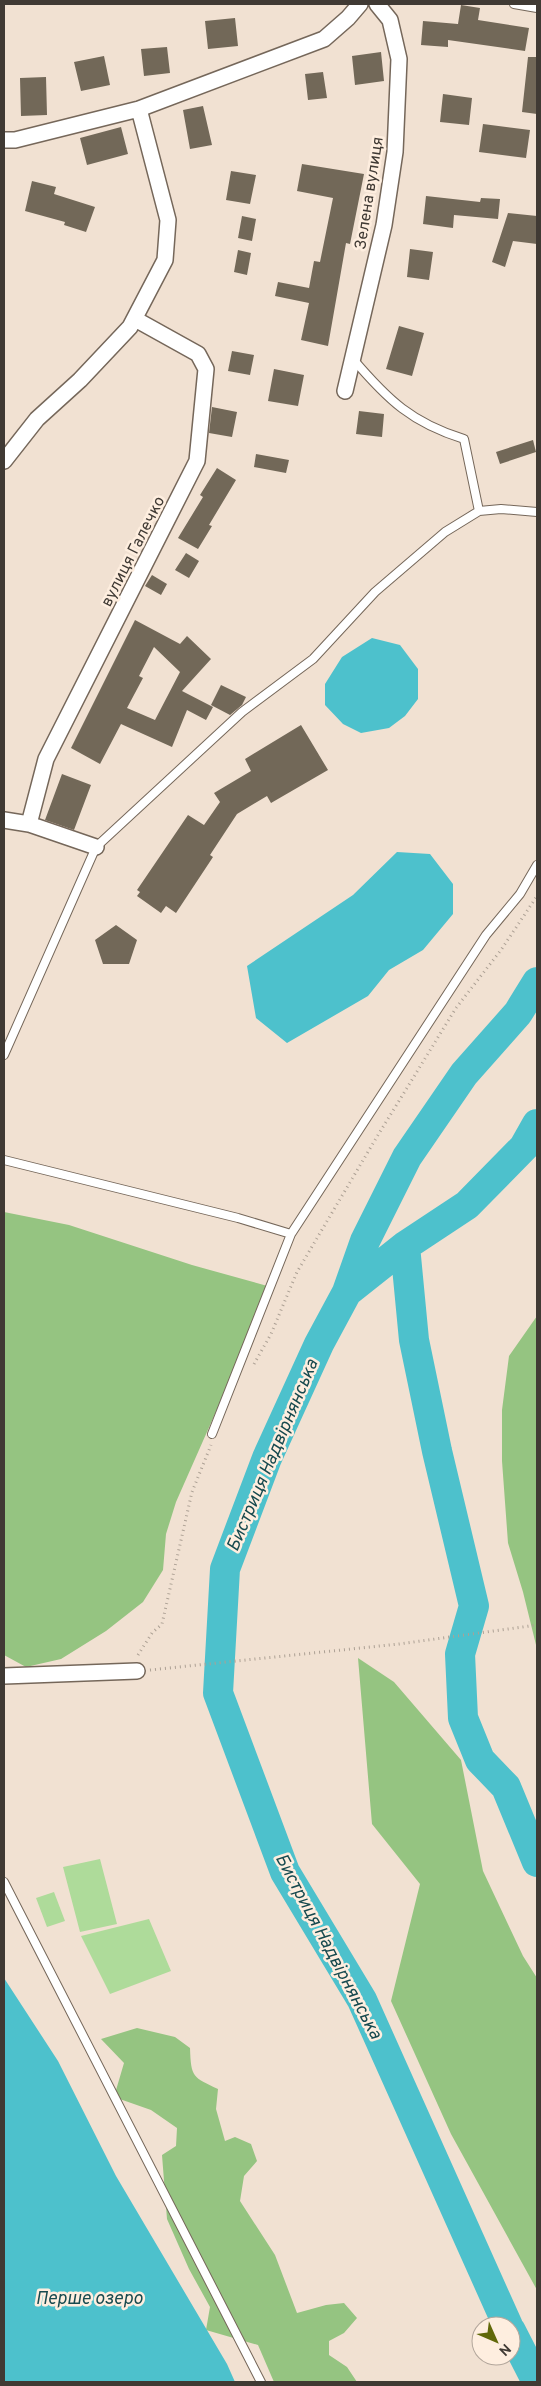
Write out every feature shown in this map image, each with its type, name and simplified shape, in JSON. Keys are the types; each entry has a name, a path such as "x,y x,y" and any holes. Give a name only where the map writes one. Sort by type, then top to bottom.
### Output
{"street":[{"path":"4,140 15,140 140,109 324,39 348,18 360,4"},
{"name":"Зелена вулиця","path":"346,391 352,358 384,226 395,152 399,59 390,20 377,4"},
{"path":"4,461 37,419 80,380 130,327 164,260 168,220 140,109"},
{"name":"вулиця Галечко","path":"29,824 46,759 197,461 206,370 198,354 135,319"},
{"path":"4,820 29,824 96,848"},
{"path":"4,1676 136,1666"}],"lane":[{"path":"514,4 537,8"},
{"path":"352,358 377,387 414,419 441,432 464,439 479,511"},
{"path":"4,1055 96,848 242,712 313,659 375,592 445,532 479,511 537,512"},
{"path":"212,1434 291,1234 486,935 520,894 537,865"},
{"path":"4,1160 238,1218 291,1234"},
{"path":"4,1882 261,2382"}],"path":[{"path":"252,1367 271,1334 297,1272 375,1140 456,1008 506,942 537,896"},
{"path":"136,1666 152,1633 162,1624 192,1492 212,1444"},
{"path":"136,1666 399,1644 537,1625"}],"green space":[{"path":"4,1212 69,1225 192,1265 271,1287 176,1502 166,1534 163,1570 143,1602 106,1631 61,1659 26,1667 4,1655"},
{"path":"537,1316 537,1649 523,1592 508,1543 502,1461 502,1410 509,1356"},
{"path":"358,1658 394,1682 461,1760 483,1871 523,1956 537,1978 537,2290 451,2134 391,2001 420,1884 372,1824"},
{"path":"100,1859 117,1924 80,1932 63,1867"},
{"path":"54,1892 65,1921 47,1927 36,1898"},
{"path":"149,1919 171,1971 110,1994 81,1936"},
{"path":"137,2028 175,2037 190,2048 191,2065 195,2075 198,2079 218,2089 216,2109 225,2141 235,2137 251,2144 257,2161 244,2176 240,2201 275,2255 297,2313 326,2305 344,2303 357,2318 344,2333 329,2341 329,2355 347,2367 357,2382 274,2382 258,2345 206,2330 210,2307 189,2269 167,2219 162,2155 176,2146 177,2128 151,2110 114,2097 124,2063 101,2039"}],"water":[{"path":"372,638 400,645 418,669 418,699 405,716 389,728 361,733 343,724 325,705 325,684 342,657"},
{"path":"397,852 430,854 453,884 453,914 423,950 389,970 368,996 287,1043 256,1018 247,966 353,895"},
{"name":"Перше озеро","path":"4,1978 58,2061 116,2176 227,2364 235,2382 4,2382"}],"building":[{"path":"461,5 480,8 478,20 529,28 525,51 448,40 448,47 421,45 423,21 458,24"},
{"path":"235,18 238,46 208,49 205,21"},
{"path":"167,47 170,73 144,76 141,49"},
{"path":"381,52 384,81 355,85 352,56"},
{"path":"104,56 110,85 81,91 74,62"},
{"path":"528,57 537,57 537,114 522,112"},
{"path":"323,72 327,98 308,100 305,74"},
{"path":"46,77 47,115 21,116 20,78"},
{"path":"443,94 472,98 469,125 440,122"},
{"path":"203,106 212,145 190,149 183,110"},
{"path":"483,124 530,130 526,158 479,152"},
{"path":"121,127 128,154 87,165 80,138"},
{"path":"302,164 364,174 350,244 346,243 328,346 301,340 309,303 275,296 278,282 309,288 314,261 320,262 333,198 297,191"},
{"path":"231,171 256,175 250,204 226,200"},
{"path":"32,181 56,187 54,194 95,207 86,232 64,225 65,222 25,211"},
{"path":"426,196 480,202 481,198 500,199 498,219 454,215 453,228 423,224"},
{"path":"508,213 537,216 537,244 513,241 505,267 492,262"},
{"path":"242,216 256,219 252,241 238,238"},
{"path":"410,249 433,252 429,280 407,277"},
{"path":"238,250 251,253 247,275 234,272"},
{"path":"399,326 424,333 412,376 386,369"},
{"path":"232,351 254,355 250,375 228,371"},
{"path":"274,369 304,375 298,406 268,401"},
{"path":"212,407 237,412 232,437 209,433"},
{"path":"359,411 384,414 382,437 356,434"},
{"path":"533,440 536,452 500,464 496,452"},
{"path":"256,454 289,460 286,473 254,467"},
{"path":"217,468 236,480 209,525 212,526 198,549 178,538 203,497 200,495"},
{"path":"186,553 199,561 189,578 175,570"},
{"path":"152,575 167,584 161,595 145,586"},
{"path":"135,620 180,644 187,636 211,659 182,691 213,707 206,720 187,710 172,747 121,724 100,764 71,748","holes":["154,647 180,672 155,720 127,708 143,678 139,676"]},
{"path":"221,685 246,697 242,705 230,715 211,705"},
{"path":"301,725 328,770 271,803 267,796 237,814 210,855 213,857 176,913 166,906 161,913 137,896 140,892 137,890 188,815 204,825 220,802 214,793 251,771 245,759"},
{"path":"62,774 91,785 74,830 45,820"},
{"path":"116,925 137,940 129,964 103,964 95,940"}],"waterway":[{"path":"347,1292 365,1241 407,1157 464,1074 518,1013 537,982"},
{"name":"Бистриця Надвірнянська","path":"504,2316 362,2000 285,1872 218,1693 225,1569 267,1458 319,1344 347,1292 405,1246 467,1205 524,1147 537,1124"},
{"path":"405,1246 414,1340 437,1451 474,1606 460,1654 463,1718 480,1760 506,1787 537,1862"},
{"name":"Бистриця Надвірнянська","path":"521,2351 537,2382"}]}
